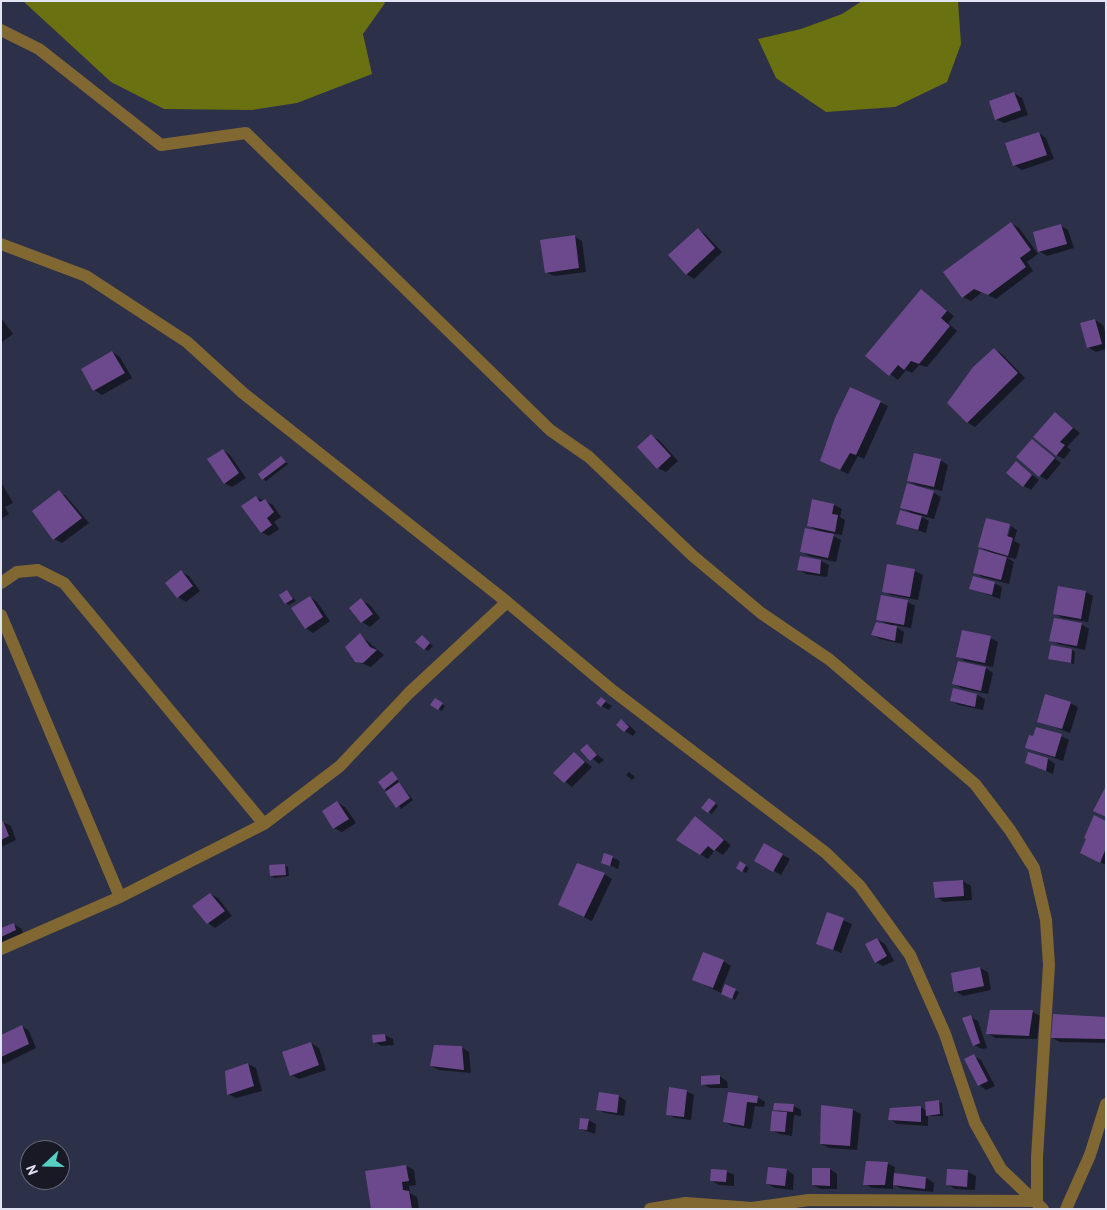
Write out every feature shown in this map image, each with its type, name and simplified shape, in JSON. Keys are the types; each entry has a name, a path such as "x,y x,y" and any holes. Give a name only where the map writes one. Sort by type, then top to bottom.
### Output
{"street":[{"path":"1,30 39,49 161,145 246,133 550,430 589,457 693,556 761,613 830,660 976,784 1010,830 1034,868 1046,920 1049,965 1037,1157 1040,1205"},
{"path":"1,244 86,276 187,342 243,393 507,602 612,690 826,854 860,886 910,955 945,1034 975,1123 1001,1169 1040,1205"},
{"path":"1,583 17,572 38,570 64,583 264,824"},
{"path":"1,950 120,898 264,824 340,766 409,693 507,602"},
{"path":"1,615 120,898"},
{"path":"1066,1209 1090,1155 1106,1104"},
{"path":"650,1209 686,1203 752,1208 809,1200 1040,1205"}],"green space":[{"path":"23,1 383,1 385,3 363,34 372,74 297,103 252,110 164,109 111,82"},
{"path":"862,1 958,1 961,44 947,82 895,107 826,112 776,78 758,39 801,29 842,14"}],"building":[{"path":"1014,92 1021,110 995,120 989,101"},
{"path":"1039,132 1047,155 1013,166 1005,143"},
{"path":"1011,222 1031,250 1020,258 1026,267 988,295 974,289 962,298 943,272"},
{"path":"1061,224 1067,244 1038,252 1033,232"},
{"path":"698,228 715,248 686,275 668,255"},
{"path":"575,235 579,268 545,273 540,240"},
{"path":"921,289 947,311 941,318 950,326 919,364 911,361 904,370 898,365 889,376 865,356"},
{"path":"1095,319 1102,344 1087,348 1080,323"},
{"path":"994,348 1018,373 967,423 947,403 973,367"},
{"path":"112,351 125,373 93,391 81,369"},
{"path":"850,387 881,401 856,455 850,453 840,470 820,461 835,418"},
{"path":"1055,412 1073,428 1060,442 1065,445 1056,456 1033,437"},
{"path":"651,434 671,456 657,469 637,447"},
{"path":"1032,439 1055,458 1039,477 1016,457"},
{"path":"223,449 239,473 224,484 207,459"},
{"path":"914,453 941,459 934,487 907,481"},
{"path":"281,456 286,462 262,480 258,474"},
{"path":"1016,461 1032,475 1023,487 1006,473"},
{"path":"907,483 934,491 927,515 900,508"},
{"path":"59,490 82,518 53,540 32,511"},
{"path":"256,496 260,502 265,499 274,512 267,518 272,525 261,533 241,506"},
{"path":"812,499 834,504 832,514 838,515 835,532 807,526"},
{"path":"900,510 922,516 918,530 896,524"},
{"path":"986,518 1010,524 1007,536 1013,538 1008,556 978,547"},
{"path":"805,528 834,534 828,558 800,552"},
{"path":"979,549 1007,557 1001,580 973,573"},
{"path":"800,556 821,560 820,574 797,570"},
{"path":"887,564 915,569 910,597 882,592"},
{"path":"181,570 193,586 177,598 165,583"},
{"path":"973,576 995,582 992,595 969,589"},
{"path":"1058,586 1086,591 1081,619 1053,614"},
{"path":"287,590 293,599 285,604 279,595"},
{"path":"881,595 908,600 904,625 876,620"},
{"path":"310,596 323,617 305,629 291,608"},
{"path":"361,598 373,614 361,623 349,608"},
{"path":"1054,618 1082,623 1077,646 1049,641"},
{"path":"876,622 897,626 895,641 871,635"},
{"path":"962,630 991,636 985,663 956,657"},
{"path":"360,633 370,647 377,650 363,663 355,662 345,647"},
{"path":"422,635 430,643 424,650 415,642"},
{"path":"1051,645 1072,649 1071,663 1048,659"},
{"path":"958,661 986,667 981,691 952,684"},
{"path":"953,688 977,694 975,707 950,701"},
{"path":"1045,694 1071,702 1062,729 1037,722"},
{"path":"601,697 606,701 601,707 596,703"},
{"path":"435,698 443,703 438,710 430,705"},
{"path":"621,719 629,727 624,732 616,725"},
{"path":"1036,727 1062,734 1055,757 1025,748 1029,735 1033,736"},
{"path":"587,744 597,755 590,761 580,750"},
{"path":"574,752 585,762 564,783 553,773"},
{"path":"1028,752 1048,758 1046,771 1025,763"},
{"path":"392,771 398,779 384,790 378,782"},
{"path":"399,782 410,798 396,808 385,792"},
{"path":"1106,786 1106,817 1093,811"},
{"path":"709,798 716,803 708,813 701,808"},
{"path":"337,801 349,819 333,829 322,811"},
{"path":"1094,815 1106,821 1106,848 1100,863 1080,853"},
{"path":"695,816 724,840 714,851 708,846 700,855 676,840"},
{"path":"1,821 3,821 9,836 1,840"},
{"path":"764,843 783,854 773,872 754,861"},
{"path":"604,853 613,856 610,866 601,863"},
{"path":"740,861 746,865 742,872 736,868"},
{"path":"577,863 605,873 584,917 558,905"},
{"path":"285,864 286,875 270,876 269,865"},
{"path":"963,880 964,896 935,898 933,882"},
{"path":"210,893 225,911 207,924 192,906"},
{"path":"827,912 844,918 833,950 816,944"},
{"path":"14,923 16,930 1,937 1,928"},
{"path":"877,938 887,956 875,963 865,944"},
{"path":"703,952 724,960 713,988 692,980"},
{"path":"980,967 984,986 954,992 951,973"},
{"path":"725,984 736,989 732,999 721,994"},
{"path":"990,1010 1033,1010 1029,1036 986,1034"},
{"path":"1053,1014 1106,1017 1105,1039 1051,1038"},
{"path":"971,1015 980,1043 973,1046 962,1018"},
{"path":"22,1025 29,1044 1,1057 1,1035"},
{"path":"385,1034 386,1041 373,1043 372,1035"},
{"path":"311,1042 319,1065 290,1076 282,1052"},
{"path":"434,1045 462,1046 464,1070 430,1066"},
{"path":"974,1054 988,1081 978,1086 964,1059"},
{"path":"248,1063 254,1086 227,1095 225,1071"},
{"path":"720,1075 720,1084 701,1085 701,1076"},
{"path":"669,1087 687,1090 684,1117 666,1115"},
{"path":"599,1092 619,1095 617,1113 596,1110"},
{"path":"728,1092 758,1096 757,1103 747,1102 744,1126 723,1122"},
{"path":"939,1100 940,1114 926,1116 925,1102"},
{"path":"774,1103 794,1104 793,1112 773,1110"},
{"path":"821,1105 853,1109 850,1146 820,1144"},
{"path":"921,1106 921,1122 888,1120 890,1108"},
{"path":"772,1111 787,1112 785,1132 770,1131"},
{"path":"580,1118 589,1119 587,1130 579,1129"},
{"path":"866,1161 888,1162 885,1185 863,1185"},
{"path":"406,1165 409,1181 402,1182 403,1190 409,1191 412,1209 371,1209 365,1171"},
{"path":"768,1167 787,1169 785,1186 766,1184"},
{"path":"812,1168 830,1168 830,1186 812,1185"},
{"path":"711,1169 727,1170 726,1182 710,1181"},
{"path":"947,1169 968,1170 967,1187 946,1185"},
{"path":"894,1173 926,1177 925,1189 893,1185"}]}
